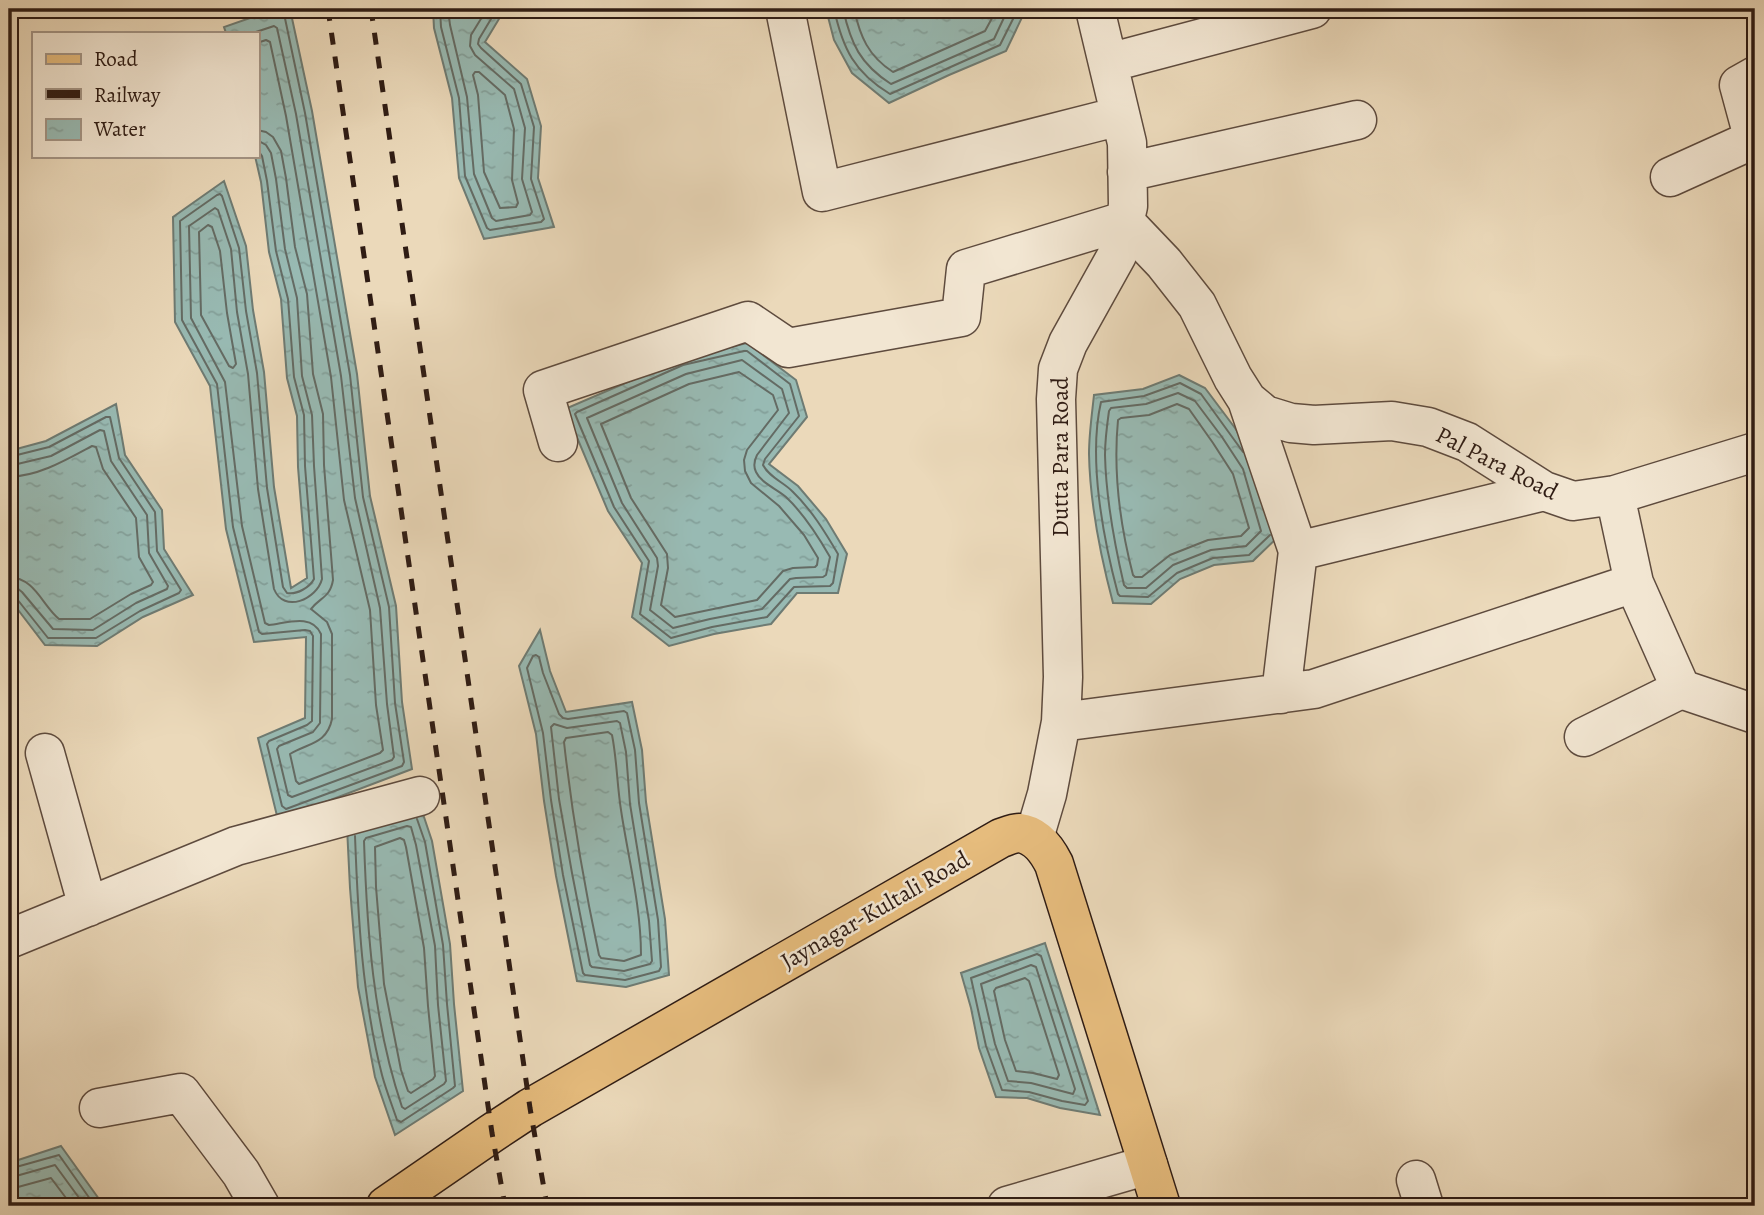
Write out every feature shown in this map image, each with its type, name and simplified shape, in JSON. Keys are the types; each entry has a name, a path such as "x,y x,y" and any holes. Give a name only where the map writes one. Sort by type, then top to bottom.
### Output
{"main road":[{"name":"Jaynagar-Kultali Road","path":"386,1206 530,1108 1001,838 1017,833 1034,838"},
{"path":"1034,838 1046,848 1055,864 1161,1206"}],"street":[{"path":"785,9 822,192 1120,116"},
{"name":"Dutta Para Road","path":"1034,838 1047,794 1060,722 1063,677 1056,399 1058,369 1068,343 1116,255 1128,206 1127,144 1095,9"},
{"path":"1108,63 1312,9"},
{"path":"1670,177 1754,142 1739,85 1755,76"},
{"path":"1127,172 1357,120"},
{"path":"558,442 543,390 748,321 788,348 961,317 966,269 1124,221"},
{"name":"Pal Para Road","path":"1124,221 1164,262 1197,305 1247,400 1265,415 1291,423 1314,425 1392,421 1428,428 1467,442 1544,491 1573,501 1615,495 1755,452"},
{"path":"1247,400 1298,551 1281,694"},
{"path":"1298,551 1544,491"},
{"path":"1615,495 1634,583 1681,690"},
{"path":"1060,722 1314,689 1634,583"},
{"path":"1584,737 1681,690 1755,714"},
{"path":"45,753 88,907"},
{"path":"9,939 236,846 420,796"},
{"path":"99,1108 181,1093 241,1173 260,1206"},
{"path":"1007,1206 1148,1165"}],"water":[{"path":"276,9 290,9 312,111 357,374 370,496 396,606 402,702 412,769 278,820 258,738 305,718 306,637 254,642 226,529 210,386 175,322 173,217 224,181 246,246 253,310 264,372 274,487 291,588 307,578 298,467 297,416 287,378 281,299 269,252 255,158 259,158 259,32 226,32 224,27"},
{"path":"433,9 505,9 485,42 527,79 541,126 538,178 554,227 484,239 459,178 452,98 434,28"},
{"path":"826,9 1026,9 1006,51 889,103 852,73 834,40"},
{"path":"747,343 796,380 807,417 769,464 798,486 826,519 847,554 838,593 797,593 771,624 714,634 669,646 632,617 642,563 608,511 565,409 681,359"},
{"path":"1179,375 1205,388 1258,463 1280,535 1253,561 1214,565 1180,579 1151,604 1113,603 1091,492 1089,447 1094,395 1143,389"},
{"path":"116,404 125,455 162,510 164,549 193,595 143,617 97,646 45,645 9,598 9,451 46,441"},
{"path":"540,630 550,671 566,712 632,702 642,750 646,802 665,919 669,975 626,987 577,981 556,876 536,734 519,666"},
{"path":"420,805 432,841 450,944 463,1091 395,1135 375,1077 358,987 347,827"},
{"path":"1045,943 1100,1115 1060,1108 1027,1098 996,1097 979,1048 961,973"},
{"path":"61,1146 104,1206 9,1206 9,1163"}],"railway":[{"path":"328,9 492,1133 505,1206"},
{"path":"371,9 530,1108 547,1206"}]}
